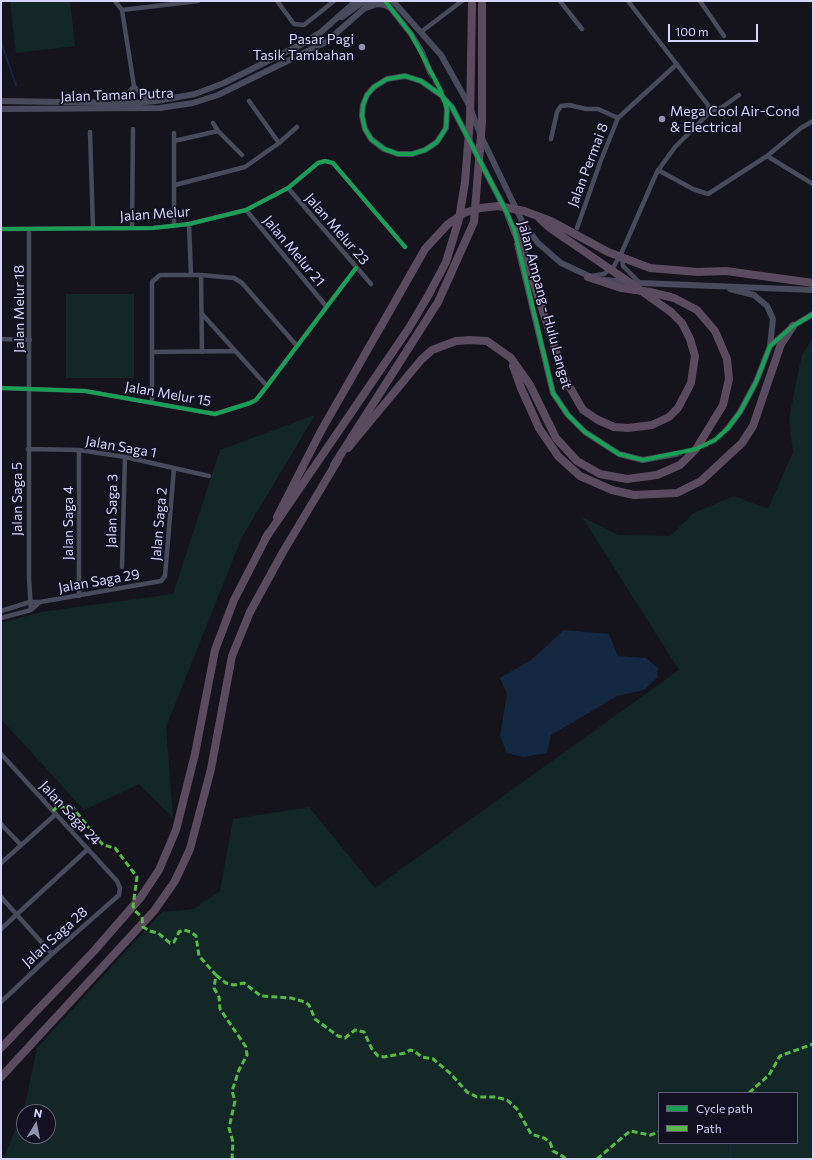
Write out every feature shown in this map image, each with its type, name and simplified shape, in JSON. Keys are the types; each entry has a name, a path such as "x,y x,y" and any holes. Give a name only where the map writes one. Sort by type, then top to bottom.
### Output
{"highway":[{"path":"265,540 409,328 446,262 459,219 465,182 470,120 472,1"},
{"path":"1,1077 154,910 175,880 190,849 211,769 232,656 250,612 334,465 438,302 474,222 482,122 482,1"},
{"path":"1,1048 94,951 140,897 158,870 176,830 216,650 234,600 321,431 425,249 437,234 464,213 481,208 498,206 510,207 551,221 608,252 650,268 698,272 726,271 813,283"},
{"path":"514,229 526,259 565,379 583,410 598,420 614,427 628,428 652,425 668,417 678,408 691,383 695,356 690,339 682,323 671,312 550,228 538,217"},
{"path":"334,465 421,360 432,350 446,343 470,340 487,341 511,358 530,385 556,438 577,461 600,474 627,479 657,475 680,465 696,449 724,405 729,380 727,359 716,330 697,310 674,298 650,292 621,288 588,277"},
{"path":"511,358 521,388 539,428 558,456 580,476 612,490 634,495 677,493 701,481 742,443 753,426 781,344 793,326"}],"street":[{"path":"115,1 122,10 134,86 144,96 156,101"},
{"path":"122,10 198,1"},
{"path":"278,1 294,24 304,25 334,1"},
{"name":"Jalan Taman Putra","path":"4,101 156,101 195,94 224,83 302,44 321,32 356,1"},
{"path":"321,32 364,1"},
{"name":"Jalan Taman Putra","path":"4,109 160,108 193,103 218,95 326,42 373,1"},
{"name":"Jalan Ampang - Hulu Langat","path":"385,1 398,6 419,46 430,72"},
{"name":"Jalan Ampang - Hulu Langat","path":"393,1 441,55 469,105 480,134 523,223 538,243 561,263 588,277 640,283 813,290"},
{"path":"421,32 462,1"},
{"path":"560,1 582,30"},
{"path":"588,277 604,274 614,266 621,254 658,170 675,147 706,116 709,111 708,105 628,1"},
{"path":"700,1 724,36"},
{"path":"364,9 377,4 398,6"},
{"name":"Jalan Permai 8","path":"577,228 600,160 618,118 677,64"},
{"name":"Jalan Ampang - Hulu Langat","path":"447,110 446,128 437,142 425,150 412,154 398,154 380,146 371,139 365,129 362,116 363,105 367,95 374,87 387,79 404,76 421,81 440,95 452,108 514,229 553,393 568,415 585,432 619,454 643,460 676,454"},
{"path":"115,102 125,97 134,86"},
{"path":"709,111 721,108 739,95"},
{"path":"4,101 4,109"},
{"path":"249,101 279,143"},
{"path":"551,139 557,112 561,106 569,105 586,109 598,109 618,118"},
{"path":"658,170 693,189 708,194 767,156 801,128 813,122"},
{"path":"213,123 218,132 242,155"},
{"path":"175,185 245,167 279,143 297,127"},
{"path":"132,228 133,129"},
{"path":"90,132 93,228"},
{"path":"174,141 218,132"},
{"path":"174,133 174,226"},
{"path":"767,156 813,184"},
{"name":"Jalan Melur","path":"1,229 29,230 132,228 189,224 246,210 288,188 318,163 325,161 333,163 405,247"},
{"name":"Jalan Melur 23","path":"288,188 371,284"},
{"name":"Jalan Melur 21","path":"246,210 326,306"},
{"path":"189,224 190,275"},
{"name":"Jalan Melur 18","path":"29,230 29,388"},
{"path":"621,254 623,266 640,283"},
{"name":"Jalan Melur 15","path":"1,388 84,390 215,414 250,403 256,400 267,386 356,268"},
{"path":"152,402 152,282 160,275 201,275 234,278 242,283 297,346"},
{"path":"201,275 202,352"},
{"path":"720,287 754,296 767,306 773,319 770,346 756,382 740,412 728,428"},
{"path":"202,314 267,386"},
{"path":"770,346 793,326 813,314"},
{"path":"1,339 30,340"},
{"path":"152,352 235,351"},
{"name":"Jalan Saga 5","path":"29,388 29,578 31,610"},
{"name":"Jalan Saga 1","path":"28,449 79,450 124,457 209,476"},
{"name":"Jalan Saga 4","path":"79,450 79,596"},
{"name":"Jalan Saga 3","path":"122,567 124,457"},
{"name":"Jalan Saga 2","path":"161,581 165,576 174,468"},
{"name":"Jalan Saga 29","path":"1,611 30,602 40,602 79,596 161,581"},
{"name":"Jalan Saga 29","path":"1,618 31,610 40,602"},
{"name":"Jalan Saga 24","path":"1,754 117,881 120,888"},
{"path":"1,863 56,814"},
{"path":"1,824 21,845"},
{"path":"1,929 88,849"},
{"name":"Jalan Saga 28","path":"1,1002 52,954 119,895 120,888"},
{"path":"1,897 52,954"}],"green space":[{"path":"10,1 70,1 75,46 16,53"},
{"path":"66,294 134,294 134,378 66,378"},
{"path":"813,338 813,1159 3,1159 16,1128 16,1144 56,1144 56,1104 25,1104 37,1048 162,912 194,909 220,891 233,819 309,807 375,888 679,670 582,517 618,535 670,536 694,513 734,496 768,509 793,452 789,420 802,355"},
{"path":"315,415 242,537 166,727 173,818 139,784 84,810 1,719 1,623 41,612 173,594 220,450"}],"water":[{"path":"564,630 609,634 618,656 646,658 658,668 657,678 644,690 617,696 551,735 547,753 523,757 507,753 500,736 507,694 500,678 531,660"}],"waterway":[{"path":"1,42 16,85"},
{"path":"730,1144 731,1159"}],"tunnel":[{"path":"430,72 440,89 447,109"},
{"path":"676,454 696,449 715,440 728,428"}],"marked path":[{"path":"53,811 57,807 73,808 103,845 115,848 137,877 133,906 135,911 142,917 143,927 158,933 170,943 174,942 179,932 184,930 191,932 196,936 199,956 216,975 214,988 219,997 220,1009 246,1047 247,1055 239,1070 232,1091 235,1101 229,1128 233,1142 232,1159"},
{"path":"216,975 226,983 234,985 244,983 261,996 291,998 305,1002 309,1005 315,1019 338,1036 345,1038 355,1030 364,1032 372,1049 378,1056 384,1057 405,1053 410,1050 422,1057 433,1059 451,1074 467,1092 477,1097 496,1097 507,1100 517,1109 531,1134 544,1138 550,1142 553,1151 565,1159"},
{"path":"750,1092 769,1075 780,1056 813,1044"},
{"path":"597,1159 630,1131 650,1135 658,1132"}],"cycle path":[{"path":"385,1 411,34 440,89 447,109 446,128 437,142 425,150 412,154 398,154 384,149 371,139 365,129 362,116 363,105 367,95 374,87 387,79 405,76 421,81 441,95 452,107 514,229 553,393 568,415 585,432 619,454 643,460 696,449 715,440 728,428 740,412 756,382 770,346 793,326 813,314"},
{"path":"1,229 153,228 189,224 246,210 288,188 318,163 325,161 333,163 405,247"},
{"path":"1,388 85,391 215,414 250,403 256,400 267,386 356,268"}],"place":[{"name":"Pasar Pagi Tasik Tambahan","path":"362,47"},
{"name":"Mega Cool Air-Cond & Electrical","path":"662,119"}]}
